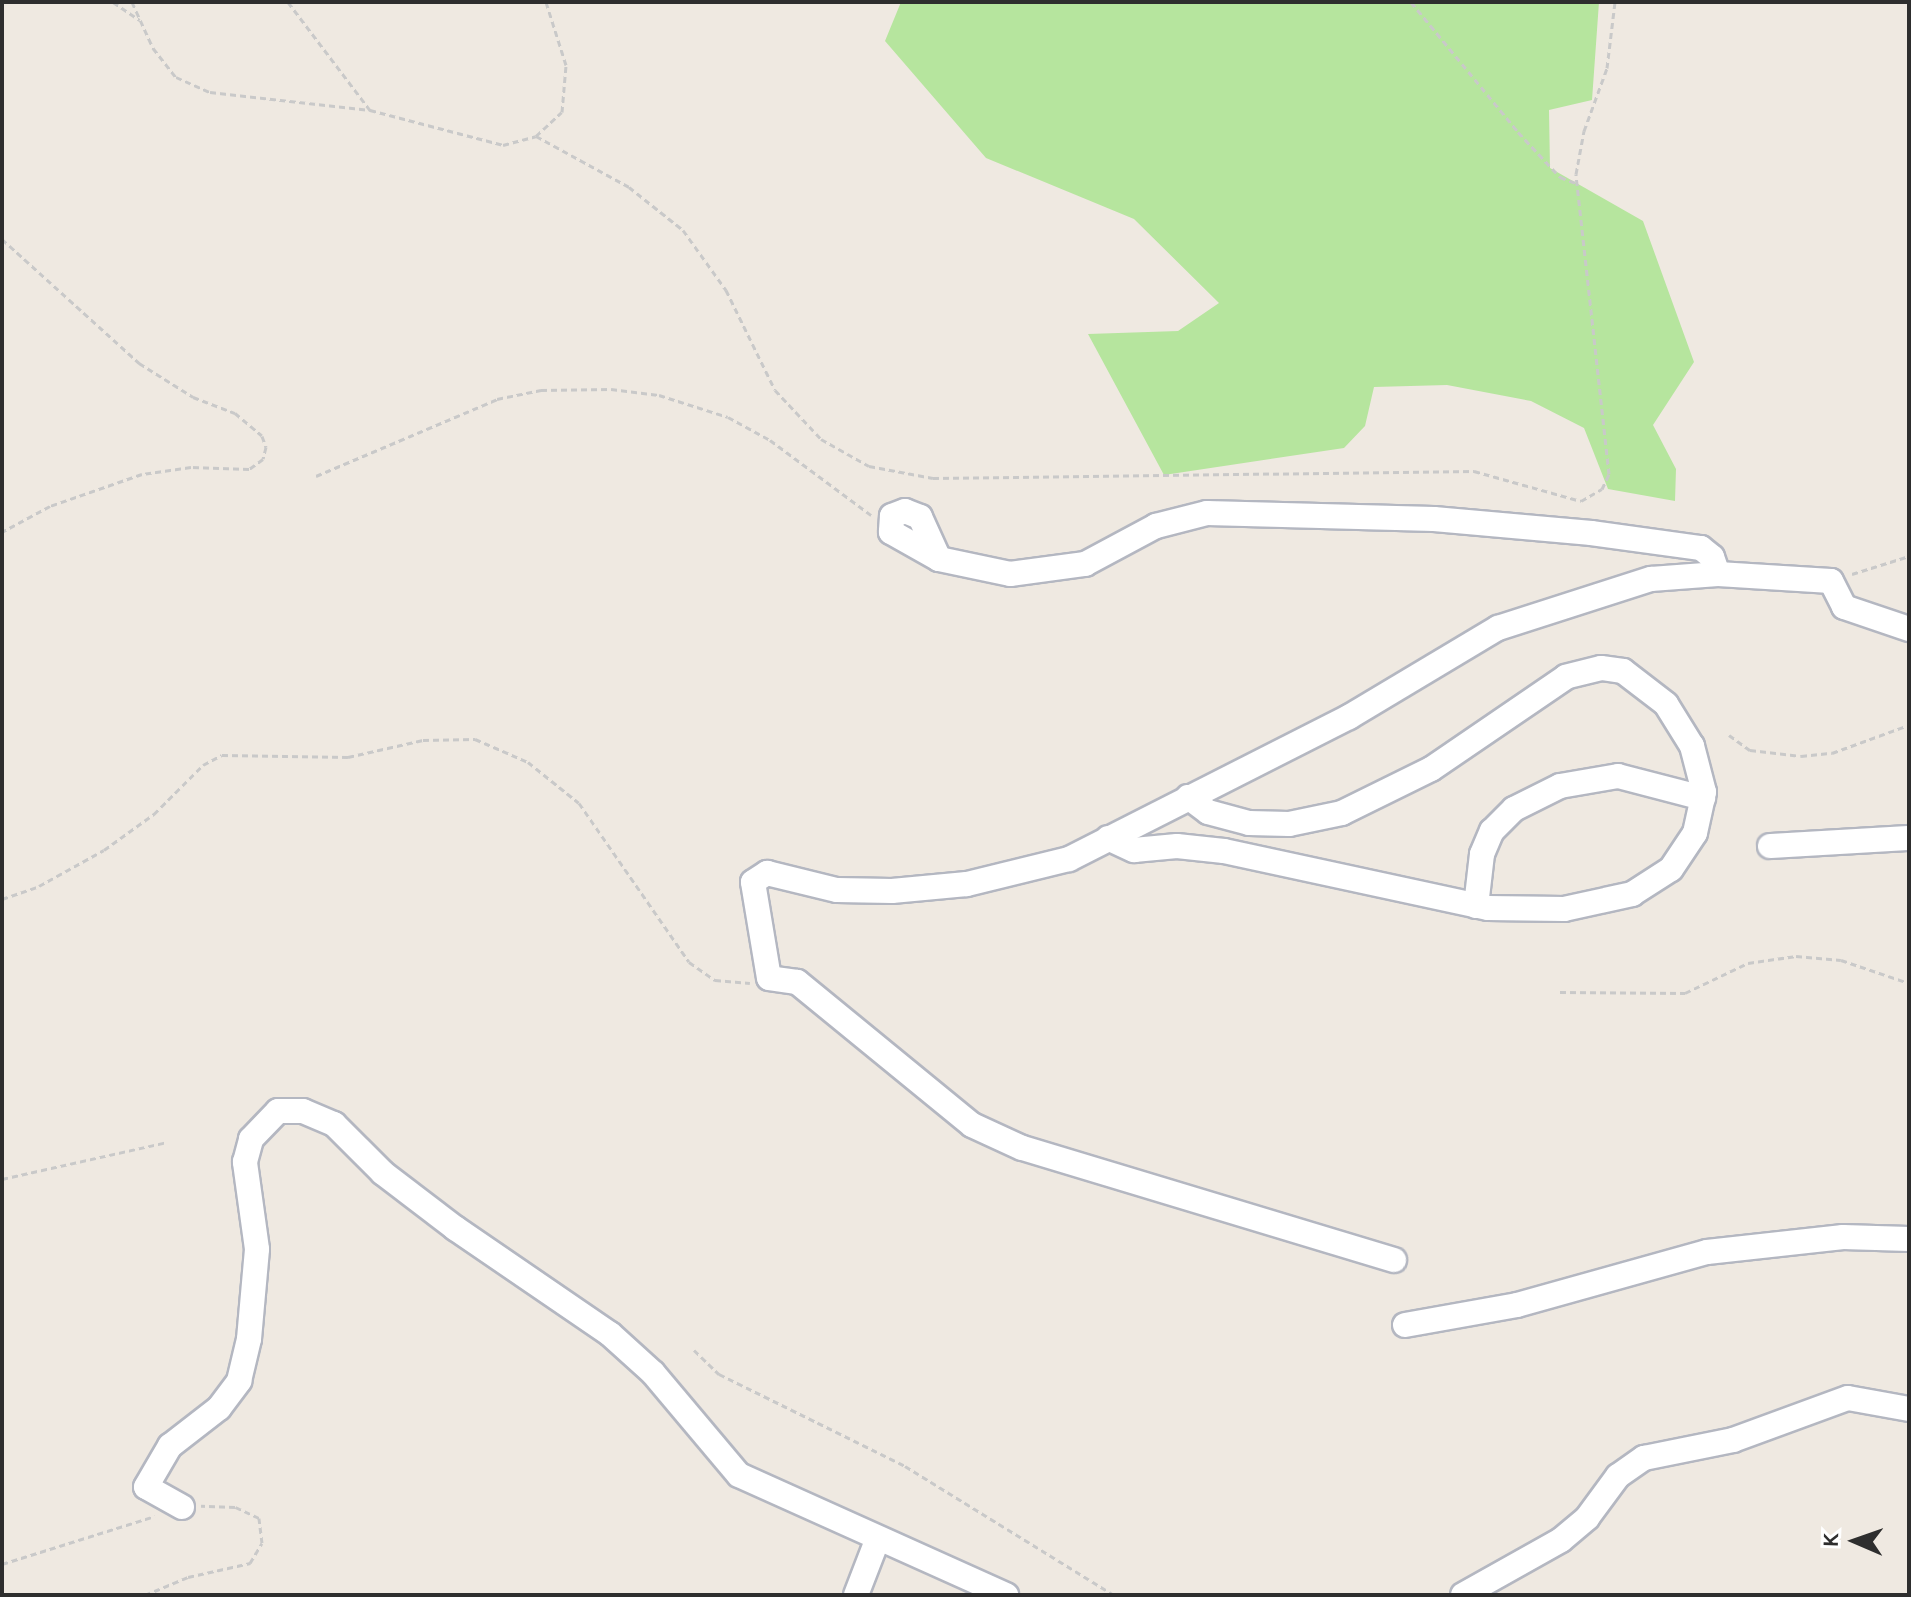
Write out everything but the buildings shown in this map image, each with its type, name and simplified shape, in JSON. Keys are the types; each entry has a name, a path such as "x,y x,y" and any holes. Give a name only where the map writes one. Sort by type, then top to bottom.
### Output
{"street":[{"path":"888,523 891,532 939,559 991,572 1049,572 1101,558 1169,520 1207,513 1434,519 1591,533 1701,548 1712,557 1718,574"},
{"path":"1394,1260 1006,1142 956,1113 797,982 769,978 752,887 759,875 855,892 930,889 1036,869 1108,838 1349,717 1462,647 1522,617 1651,579 1718,574 1831,581 1844,607 1909,629"},
{"path":"1108,838 1125,849 1224,851 1476,906 1564,909 1646,888 1671,869 1689,846 1703,798 1698,761 1677,718 1639,680 1623,671 1601,668 1566,677 1431,769 1342,813 1289,824 1249,823 1208,812 1188,797"},
{"path":"1476,906 1482,854 1492,831 1514,809 1560,786 1618,776 1703,798"},
{"path":"1770,846 1909,838"},
{"path":"182,1507 146,1487 170,1446 219,1408 239,1381 249,1339 257,1249 245,1162 251,1139 278,1111 303,1111 334,1124 395,1182 610,1334 653,1373 739,1475 1006,1595"},
{"path":"1405,1325 1517,1305 1707,1252 1843,1237 1909,1239"},
{"path":"1463,1595 1561,1540 1587,1518 1618,1476 1644,1458 1733,1440 1848,1398 1909,1409"},
{"path":"856,1595 878,1538"}],"path":[{"path":"113,2 141,20"},
{"path":"132,2 176,77 210,92 370,110 503,145 536,136 562,112 566,65 546,2"},
{"path":"288,2 370,110"},
{"path":"1411,2 1518,132 1560,177 1576,183"},
{"path":"536,136 629,187 683,230 726,290 763,372 821,439 869,466 933,478 1474,471 1566,499 1589,499 1602,489 1609,474 1576,183 1584,131 1607,68 1615,2"},
{"path":"2,239 139,363 193,397 235,413 262,436 266,447 260,463 249,469 191,467 142,474 50,506 2,532"},
{"path":"316,476 497,399 541,390 611,389 659,395 728,417 888,523"},
{"path":"1831,581 1909,556"},
{"path":"1729,735 1750,750 1801,756 1832,753 1909,725"},
{"path":"2,899 39,886 104,850 154,814 203,765 222,755 348,757 423,740 475,739 528,762 579,803 697,969 736,985 769,978"},
{"path":"1560,992 1685,993 1748,963 1796,956 1841,960 1909,983"},
{"path":"2,1179 167,1142"},
{"path":"694,1350 719,1374 905,1466 1114,1595"},
{"path":"2,1564 182,1507 244,1509 259,1518 262,1543 250,1563 188,1577 145,1595"}],"green space":[{"path":"901,2 1599,2 1592,100 1549,110 1550,168 1643,221 1694,362 1653,425 1676,469 1675,501 1608,489 1584,428 1531,401 1447,385 1374,387 1365,426 1344,448 1164,475 1088,334 1178,331 1219,303 1134,219 986,158 885,41"}]}
